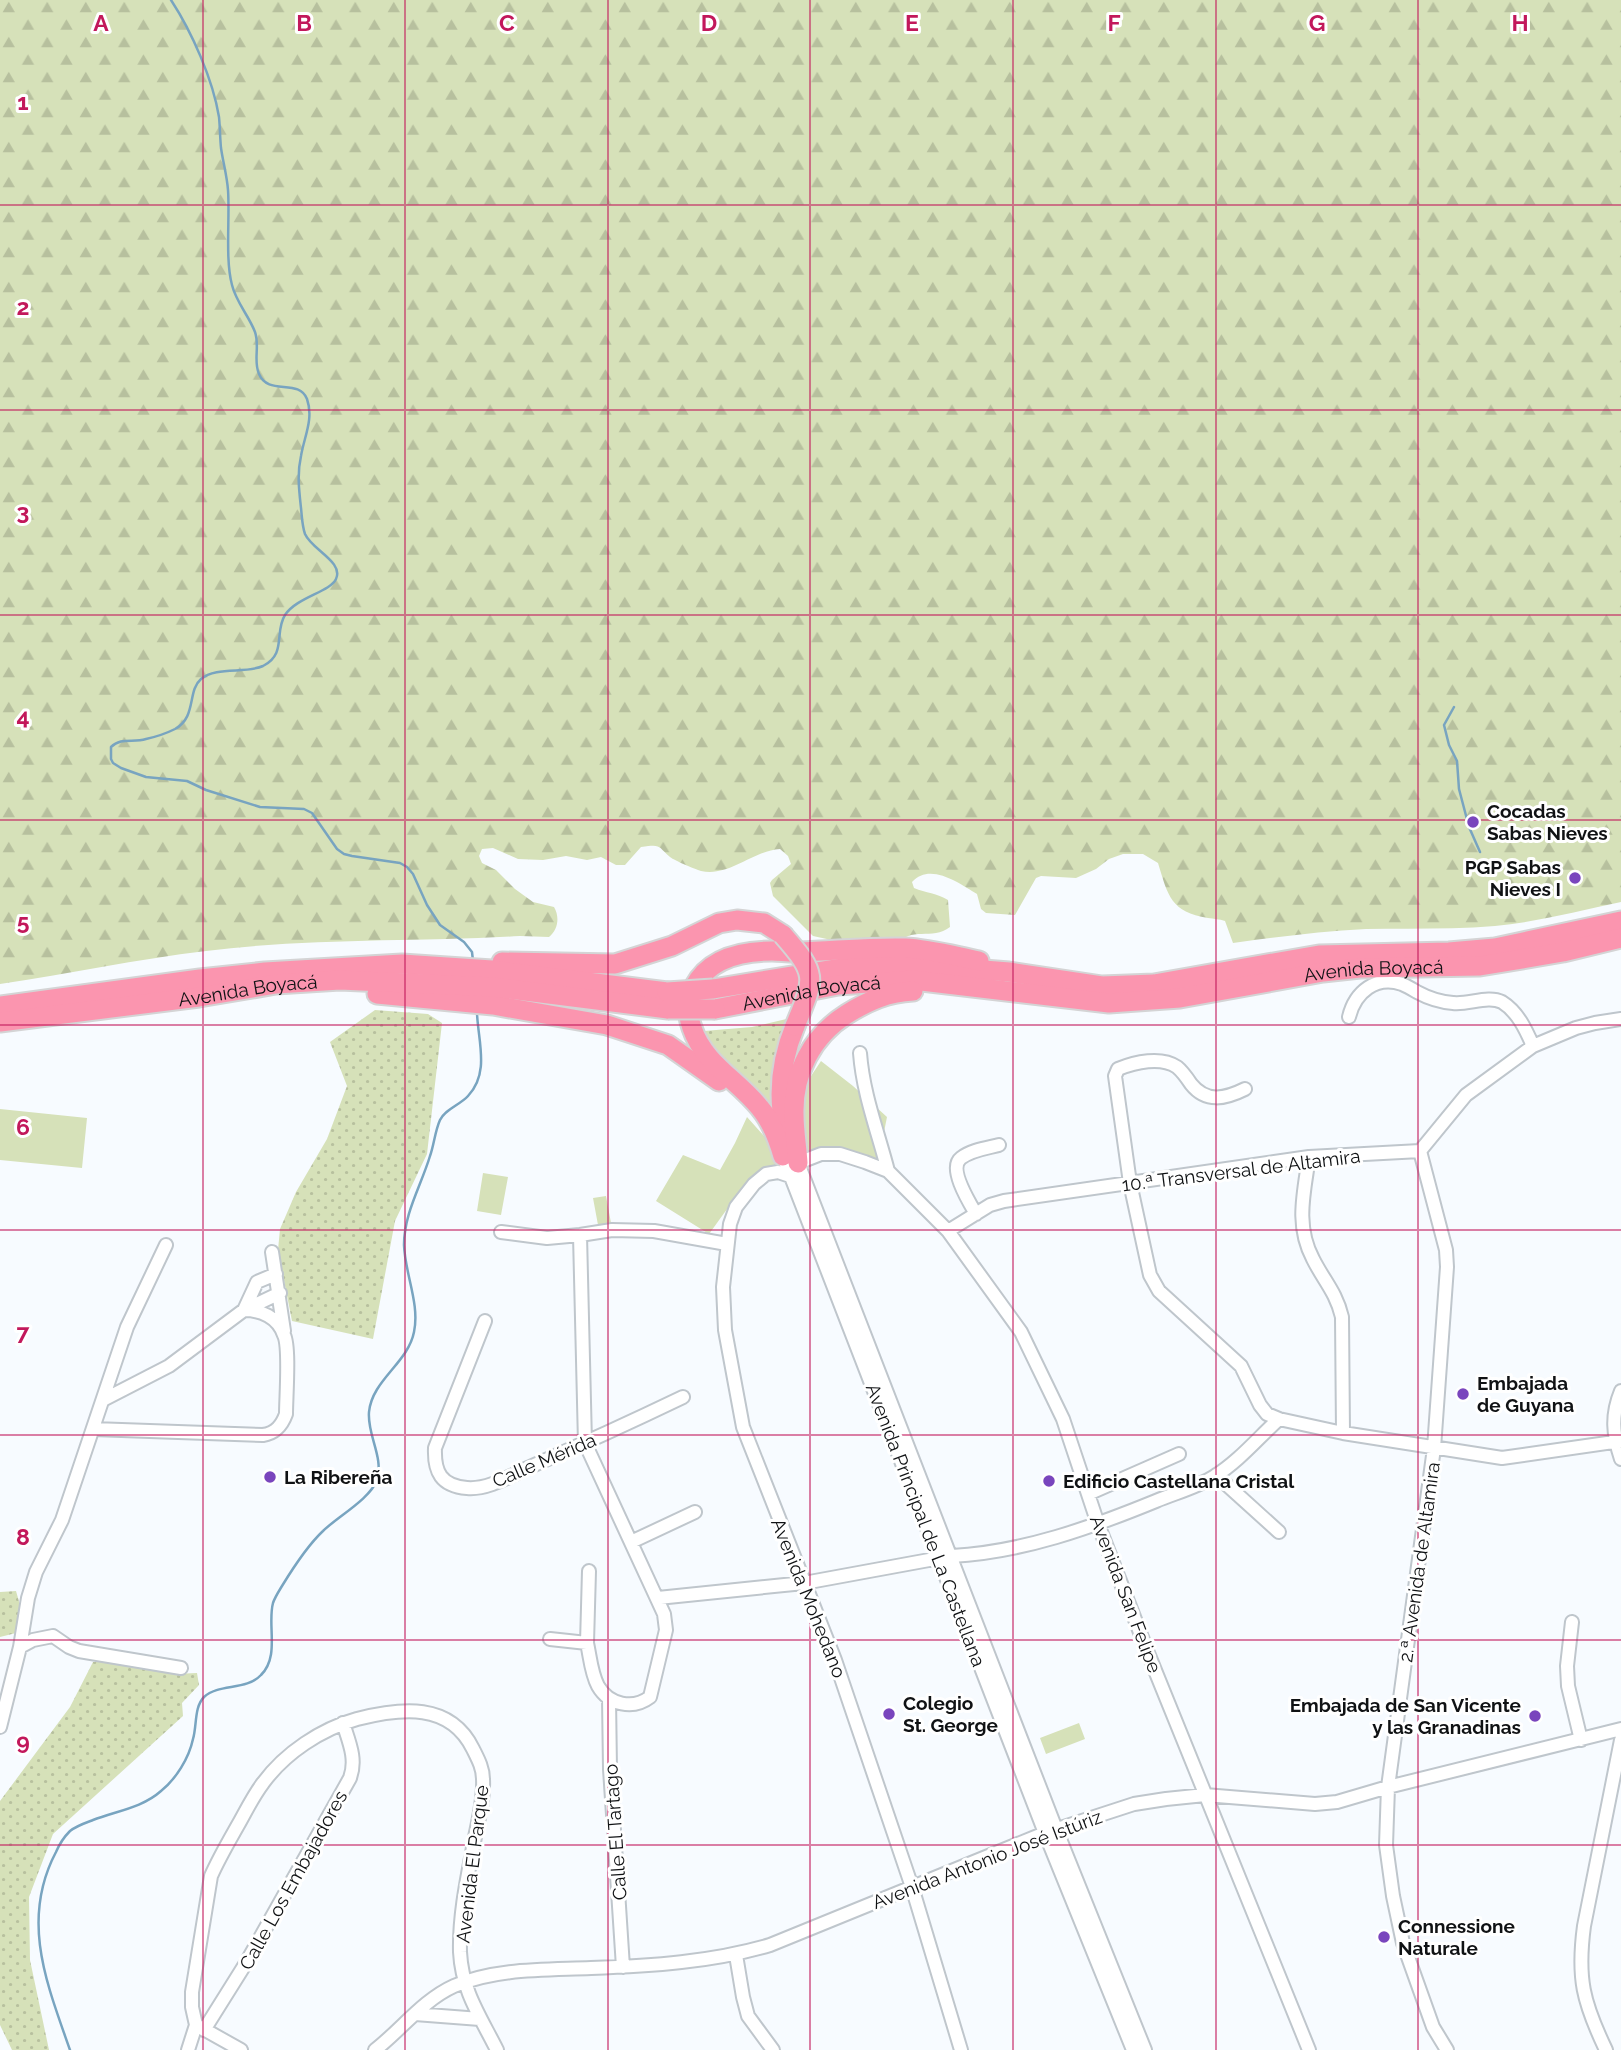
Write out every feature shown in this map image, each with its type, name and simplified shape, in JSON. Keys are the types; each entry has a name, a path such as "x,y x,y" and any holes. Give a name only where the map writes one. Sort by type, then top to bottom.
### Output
{"highway":[{"path":"448,978 493,981 615,964 672,946 719,923 737,920 764,923 783,935 803,959 810,982 808,995 783,1061 780,1090 790,1165"},
{"name":"Avenida Boyacá","path":"0,1022 199,997 276,984 349,980 359,989 372,993 448,978 493,981 667,1001 690,1011 714,999 859,967 907,964 1009,972 1095,986 1154,984 1320,955 1449,952 1495,948 1621,921"},
{"name":"Avenida Boyacá","path":"714,999 838,985 913,980 1109,1003 1156,1000 1360,968 1480,966 1563,952 1621,938"},
{"path":"790,1165 765,1114 716,1067 692,1030 689,999 706,971 725,958 747,953 888,947 950,954 989,963 1009,972"},
{"name":"Avenida Boyacá","path":"0,1006 265,972 418,964 435,960 448,978"},
{"path":"493,981 607,1025 668,1045 716,1079 747,1106 790,1165"},
{"path":"790,1165 796,1090 803,1063 821,1035 844,1016 880,997 903,992 951,989 962,985"}],"street":[{"path":"1349,1017 1359,994 1372,986 1388,982 1403,984 1443,1002 1458,1004 1499,1000 1517,1016 1533,1046"},
{"path":"1420,1151 1466,1095 1533,1046 1576,1028 1621,1019"},
{"name":"Avenida San Felipe","path":"860,1053 865,1094 888,1171"},
{"path":"1245,1089 1226,1097 1206,1096 1197,1092 1178,1068 1166,1062 1130,1064 1118,1069 1115,1076 1130,1183 1153,1283 1241,1366 1260,1405 1267,1413 1279,1419 1343,1433 1502,1458 1618,1441"},
{"path":"976,1214 958,1178 956,1165 958,1160 967,1154 999,1145"},
{"name":"10.ª Transversal de Altamira","path":"948,1231 990,1205 1004,1201 1309,1157 1420,1151"},
{"name":"2.ª Avenida de Altamira","path":"1420,1151 1447,1260 1434,1448 1388,1787 1386,1845 1393,1896 1404,1943 1433,2027 1447,2050"},
{"name":"Avenida San Felipe","path":"790,1165 821,1154 840,1154 888,1171 948,1231 1021,1332 1063,1419 1098,1524 1309,2050"},
{"path":"1309,1157 1301,1217 1303,1235 1315,1263 1338,1302 1342,1317 1343,1433"},
{"name":"Avenida Mohedano","path":"790,1165 778,1172 766,1174 754,1184 737,1207 730,1224 723,1287 725,1330 743,1427 835,1660 912,1887 961,2050"},
{"name":"Avenida Principal de La Castellana","path":"790,1165 946,1557 1133,2050"},
{"path":"501,1232 547,1238 612,1230 654,1231 727,1244"},
{"path":"580,1236 585,1443 657,1598 664,1615 666,1630 650,1697 631,1704 618,1704 609,1698"},
{"path":"0,1727 36,1572 62,1520 132,1315 166,1245"},
{"path":"93,1429 263,1435 274,1432 286,1414 285,1335 272,1252"},
{"path":"244,1310 257,1282 276,1274"},
{"path":"103,1400 169,1366 244,1310 280,1293"},
{"path":"244,1310 259,1311 273,1318 285,1335"},
{"name":"Calle Mérida","path":"485,1321 435,1448 438,1474 454,1485 468,1488 486,1486 683,1397"},
{"path":"1621,1391 1613,1424 1621,1459"},
{"path":"657,1598 804,1583 946,1557 1031,1545 1098,1524 1216,1475 1279,1419"},
{"path":"1088,1494 1179,1454"},
{"path":"1216,1475 1279,1532"},
{"path":"631,1542 695,1512"},
{"name":"Calle El Tartago","path":"589,1571 587,1643 599,1688 609,1698 610,1769 623,1967"},
{"path":"25,1619 35,1629 79,1651 181,1668"},
{"path":"1572,1622 1567,1666 1568,1686 1581,1740"},
{"path":"20,1647 33,1640 53,1636"},
{"path":"550,1639 587,1643"},
{"name":"Avenida El Parque","path":"200,2027 192,2007 192,1992 207,1891 218,1860 262,1784 282,1761 343,1723 388,1713 434,1713 461,1729 482,1771 483,1793 460,1935 464,1983 497,2050"},
{"name":"Calle Los Embajadores","path":"200,2027 246,1964 350,1778 354,1764 353,1755 343,1723"},
{"name":"Avenida Antonio José Istúriz","path":"375,2050 415,2014 449,1989 464,1983 522,1971 623,1967 736,1955 770,1945 1050,1831 1134,1804 1205,1795 1326,1804 1621,1730"},
{"path":"1606,2050 1585,1999 1580,1955 1621,1740"},
{"name":"Avenida Principal de La Castellana","path":"1050,1831 1145,2050"},
{"path":"736,1955 748,2016 773,2050"},
{"path":"415,2014 480,2019"},
{"path":"188,2050 200,2027 241,2050"}],"green space":[{"path":"0,0 1621,0 1621,902 1495,926 1349,930 1233,943 1225,921 1186,912 1173,901 1158,863 1143,854 1123,854 1076,878 1036,878 1015,915 986,913 981,909 977,894 944,876 919,876 912,882 914,888 948,900 950,927 936,933 908,936 895,946 836,941 813,936 773,896 770,883 791,864 788,856 780,849 712,872 680,863 656,846 641,847 625,865 616,865 601,857 587,860 566,856 543,860 518,859 493,848 482,849 479,856 482,863 496,870 533,902 554,907 557,923 549,937 324,942 245,947 154,958 0,984"},
{"path":"375,1010 428,1014 442,1023 427,1154 395,1221 373,1339 292,1321 278,1250 280,1229 296,1192 327,1139 347,1086 330,1042"},
{"path":"799,1016 778,1123 713,1051 704,1031 752,1027"},
{"path":"821,1061 887,1117 878,1162 829,1151 805,1152 800,1120 809,1079"},
{"path":"0,1109 87,1118 82,1168 0,1160"},
{"path":"747,1117 772,1145 782,1162 749,1183 709,1234 656,1201 683,1155 720,1170"},
{"path":"483,1173 508,1177 501,1215 477,1211"},
{"path":"606,1196 611,1223 598,1225 593,1198"},
{"path":"16,1591 20,1605 16,1633 0,1637 0,1592"},
{"path":"93,1662 114,1662 174,1674 197,1673 199,1685 182,1703 183,1716 53,1834 29,1897 30,1960 49,2050 12,2050 0,2025 0,1801 70,1707"},
{"path":"1079,1723 1085,1739 1046,1754 1040,1738"}],"waterway":[{"path":"171,0 201,57 219,117 228,190 228,251 232,285 255,332 257,364 263,381 297,389 307,399 309,421 299,476 303,524 309,540 332,562 337,573 333,584 297,604 285,615 280,628 278,649 270,661 248,670 207,675 197,684 182,724 153,737 115,744 111,747 111,759 121,768 146,777 187,781 206,790 260,807 304,809 312,813 337,849 344,854 400,863 407,867 440,925 464,942 472,952 473,961"},
{"path":"1454,707 1444,725 1457,761 1459,789 1469,827 1480,852"},
{"path":"70,2050 53,2001 41,1952 40,1902 45,1877 59,1846 70,1831 84,1823 146,1801 172,1780 188,1753 199,1706 204,1697 217,1690 248,1683 261,1675 267,1667 272,1650 272,1612 278,1592 312,1543 368,1494 377,1480 379,1471 369,1412 376,1390 405,1353 414,1332 414,1300 404,1245 407,1222 440,1120 468,1096 479,1077 481,1056 477,1013"}],"place":[{"name":"Cocadas Sabas Nieves","path":"1473,822"},
{"name":"PGP Sabas Nieves I","path":"1575,878"},
{"name":"Embajada de Guyana","path":"1463,1394"},
{"name":"La Ribereña","path":"270,1477"},
{"name":"Edificio Castellana Cristal","path":"1049,1481"},
{"name":"Colegio St. George","path":"889,1714"},
{"name":"Embajada de San Vicente y las Granadinas","path":"1535,1716"},
{"name":"Connessione Naturale","path":"1384,1937"}]}
